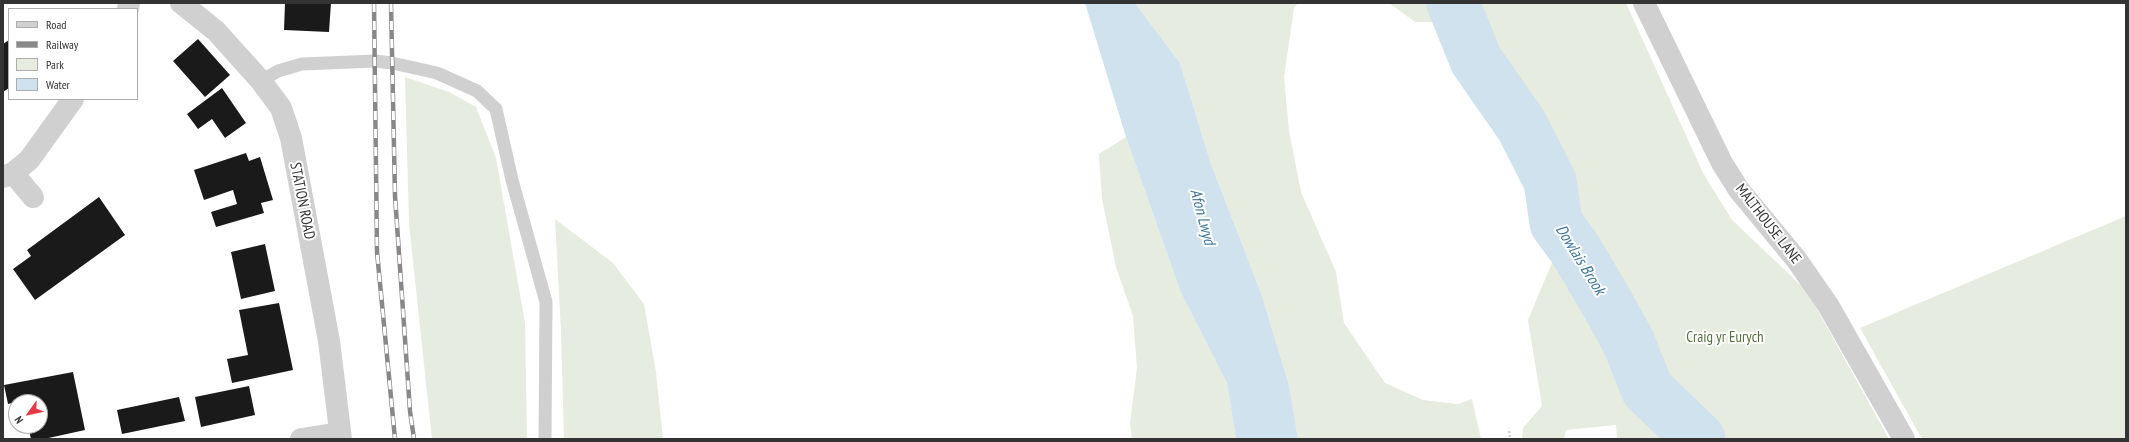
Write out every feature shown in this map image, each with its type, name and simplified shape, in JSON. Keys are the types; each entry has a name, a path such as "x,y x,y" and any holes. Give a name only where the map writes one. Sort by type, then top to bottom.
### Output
{"street":[{"name":"STATION ROAD","path":"181,3 216,31 261,81 281,108 291,138 329,341 341,436"},
{"name":"MALTHOUSE LANE","path":"1644,3 1722,163 1748,202 1796,259 1828,305 1904,439"},
{"path":"32,198 8,175 29,160 72,100"},
{"path":"301,439 341,436"}],"lane":[{"path":"261,81 278,71 302,64 374,62 392,64 437,73 477,91 496,109 512,180 546,302 545,439"}],"path":[{"path":"1509,431 1510,439"}],"green space":[{"path":"1135,3 1298,3 1294,8 1284,77 1289,131 1301,192 1336,272 1344,323 1385,383 1423,400 1458,404 1472,399 1481,439 1298,439 1289,385 1261,293 1211,164 1180,63"},
{"name":"Craig yr Eurych","path":"1389,3 1626,3 1703,173 1732,220 1807,291 1889,439 1617,439 1616,425 1566,430 1564,439 1522,439 1523,428 1542,406 1528,320 1564,234 1556,223 1550,181 1522,126 1476,60 1460,22 1415,22"},
{"path":"405,77 449,92 476,107 496,158 525,323 527,439 432,439 409,224"},
{"path":"1126,137 1181,293 1227,383 1236,439 1132,439 1130,422 1137,368 1133,316 1116,267 1102,199 1099,154"},
{"path":"2126,216 2126,439 1922,439 1860,328"},
{"path":"555,219 613,263 644,304 656,372 663,439 564,439 561,331"}],"water":[{"name":"Afon Lwyd","path":"1085,3 1135,3 1180,63 1211,164 1261,293 1289,385 1298,439 1236,439 1227,383 1181,293 1126,137"}],"building":[{"path":"285,3 331,3 329,32 284,30"},
{"path":"198,39 230,75 205,97 173,61"},
{"path":"8,41 8,89 3,92 3,44"},
{"path":"222,88 246,123 225,138 212,119 198,129 187,114"},
{"path":"246,153 249,161 260,157 273,200 261,203 264,213 216,227 211,212 237,204 233,190 204,200 194,170"},
{"path":"99,197 125,235 35,300 13,269 31,256 27,250"},
{"path":"265,244 275,291 241,299 231,252"},
{"path":"279,303 293,370 232,383 227,359 248,355 239,310"},
{"path":"73,372 85,430 44,439 31,439 30,434 48,434 48,394 8,394 8,404 4,385"},
{"path":"249,386 255,415 201,427 195,397"},
{"path":"179,397 185,421 122,434 117,410"}],"waterway":[{"name":"Dowlais Brook","path":"1453,3 1476,60 1522,126 1550,181 1556,223 1575,249 1629,343 1647,389 1699,439"}],"railway":[{"path":"374,3 377,252 395,439"},
{"path":"391,3 395,196 410,411 414,439"}]}
